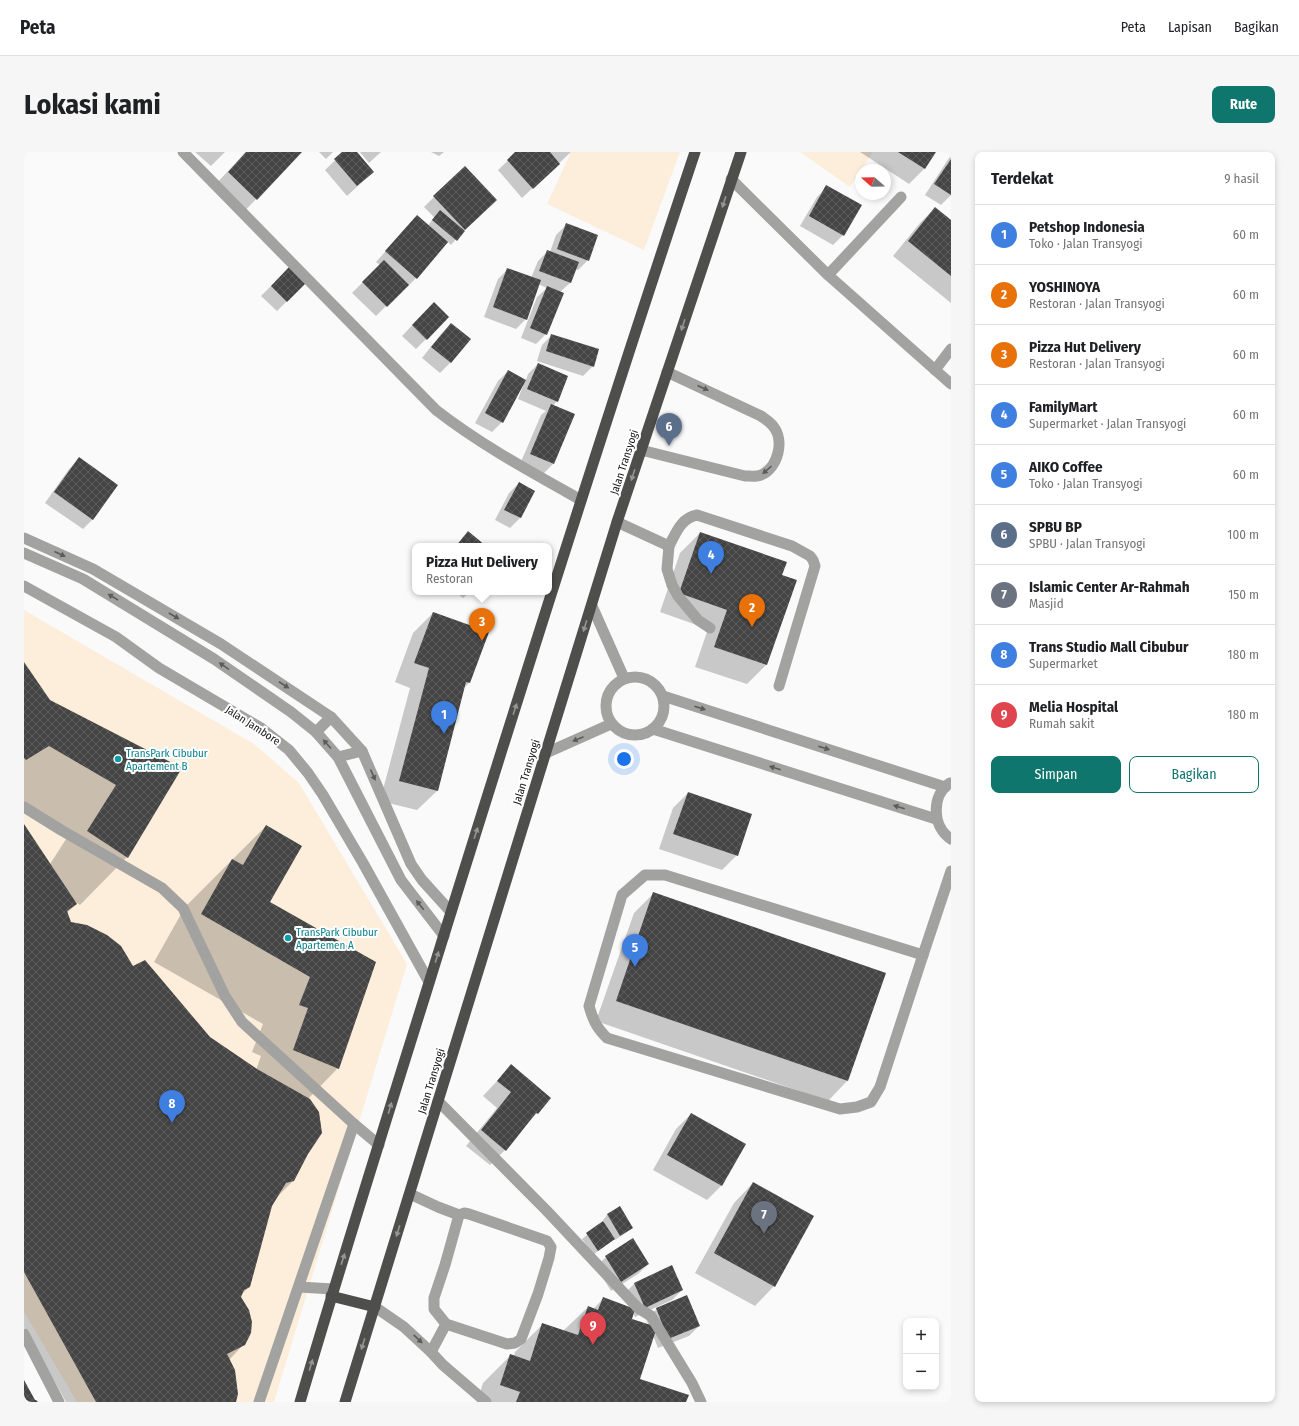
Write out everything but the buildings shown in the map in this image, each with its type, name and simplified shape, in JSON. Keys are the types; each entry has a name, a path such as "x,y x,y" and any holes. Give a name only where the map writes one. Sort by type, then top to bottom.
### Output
{"highway":[{"path":"552,592 696,152"},
{"name":"Jalan Transyogi","path":"345,1402 617,522 741,152"},
{"path":"300,1402 332,1293 551,595"},
{"path":"332,1293 375,1307"}],"street":[{"path":"183,152 436,410 461,430 488,447 581,500"},
{"path":"731,179 828,275 951,384"},
{"path":"828,275 901,197"},
{"path":"935,370 951,349"},
{"path":"641,450 745,476 760,476 770,469 777,456 780,442 774,427 761,416 667,372"},
{"path":"710,628 698,620 687,607 672,585 667,569 669,546 684,520 690,516 697,515 792,546 810,556 815,566 778,686"},
{"path":"617,522 669,546"},
{"path":"24,538 93,568 221,644 331,717 362,751 411,864 422,880 451,912"},
{"path":"24,552 82,579 214,659 292,712 316,732 338,757 401,880 444,936"},
{"name":"Jalan Jambore","path":"24,586 116,637 159,668 261,728 289,750 308,773 322,795 363,863 429,982"},
{"path":"592,606 624,678"},
{"path":"640,676 654,683 663,696 664,708 661,720 653,729 639,736 623,734 611,724 605,707 610,689 624,678 640,676"},
{"path":"663,696 948,785 936,801 936,819 945,835 951,839"},
{"path":"316,732 331,717"},
{"path":"546,753 611,724"},
{"path":"653,729 936,819"},
{"path":"338,757 362,751"},
{"path":"24,807 55,827 162,888 183,908 225,996 242,1022 379,1145"},
{"path":"923,955 665,875 645,875 622,895 589,1006 592,1019 599,1030 607,1038 840,1109 856,1107 871,1102 880,1086 951,871"},
{"path":"438,1101 547,1210 638,1308 651,1316 692,1383 701,1402"},
{"path":"259,1402 354,1124"},
{"path":"410,1194 459,1215 464,1213 469,1214 547,1241 550,1247 549,1258 538,1294 521,1339 515,1343 507,1344 446,1324 434,1309 434,1298 459,1215"},
{"path":"299,1287 332,1293"},
{"path":"375,1307 404,1327 443,1365 486,1402"},
{"path":"431,1352 446,1324"},
{"path":"24,1334 59,1402"}],"shaded area":[{"path":"571,152 680,152 644,250 547,204"},
{"path":"800,152 873,152 865,164 855,164 855,179 850,187"},
{"path":"24,610 254,744 299,783 407,964 274,1402 77,1402 24,1312"}],"place":[{"name":"SPBU BP","path":"669,446"},
{"name":"FamilyMart","path":"711,574"},
{"name":"YOSHINOYA","path":"752,627"},
{"name":"Pizza Hut Delivery","path":"482,641"},
{"name":"Petshop Indonesia","path":"444,734"},
{"name":"TransPark Cibubur Apartement B","path":"118,759"},
{"name":"TransPark Cibubur Apartemen A","path":"288,938"},
{"name":"AIKO Coffee","path":"635,967"},
{"name":"Trans Studio Mall Cibubur","path":"172,1123"},
{"name":"Islamic Center Ar-Rahmah","path":"764,1234"},
{"name":"Melia Hospital","path":"593,1345"}]}
